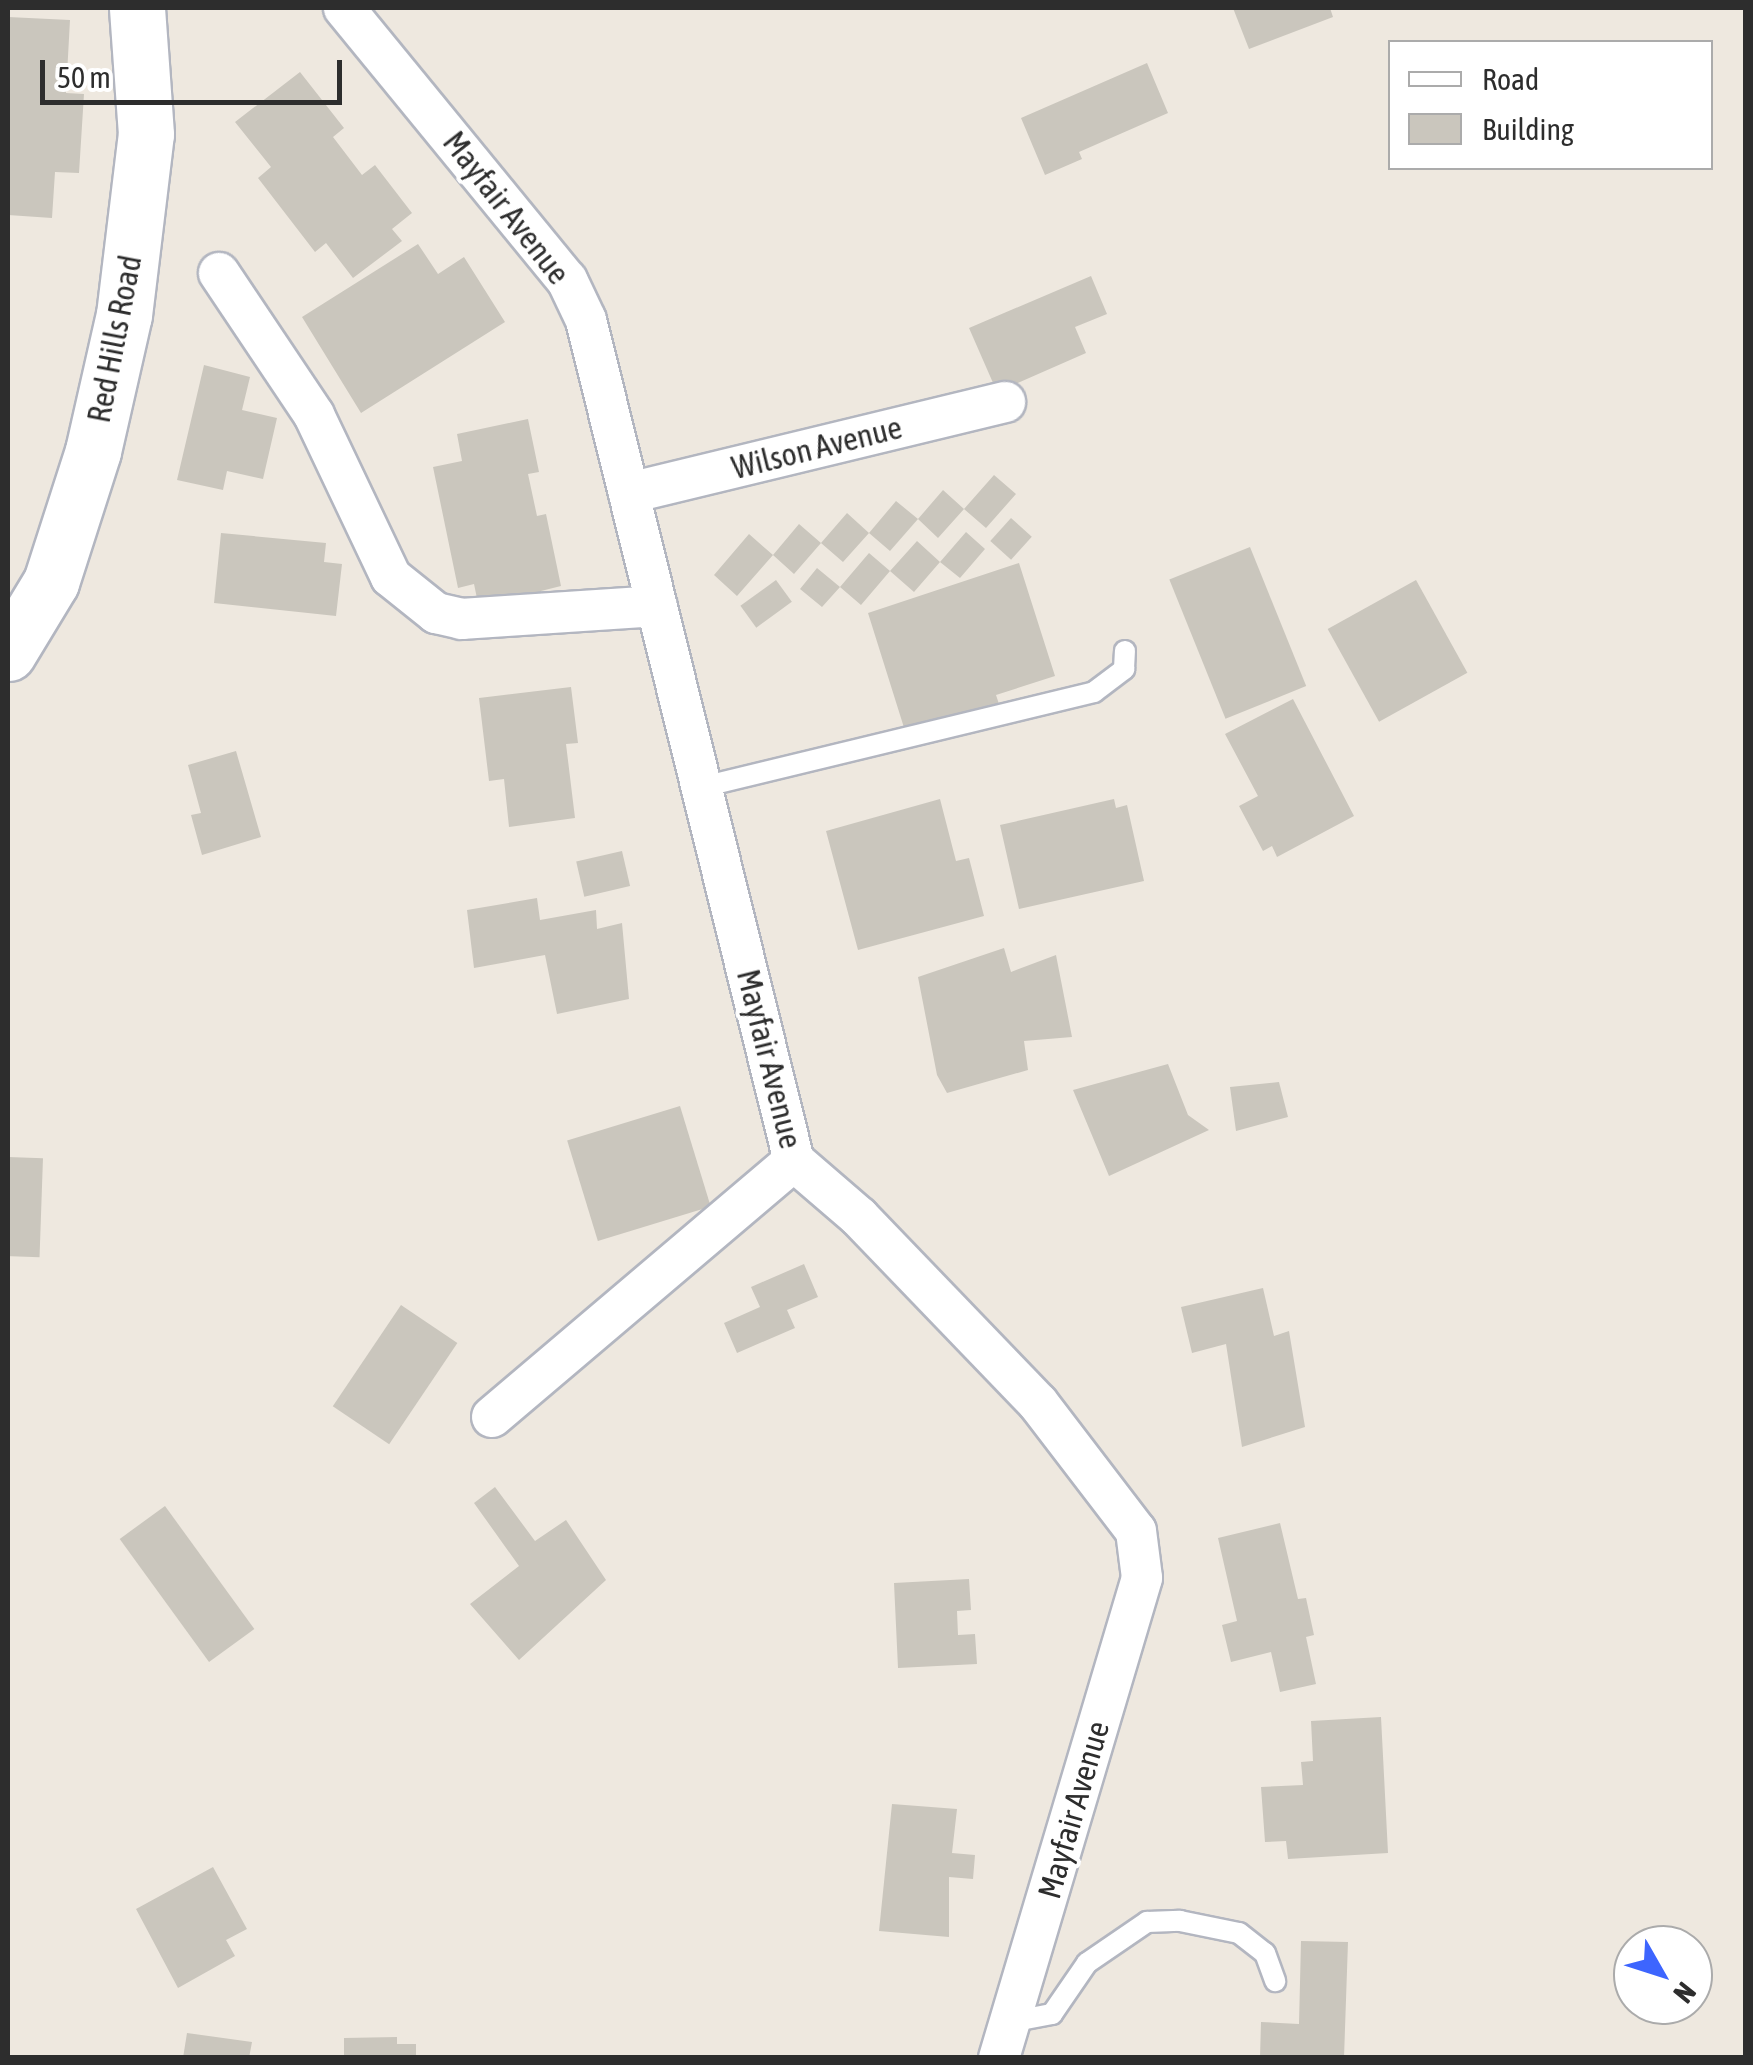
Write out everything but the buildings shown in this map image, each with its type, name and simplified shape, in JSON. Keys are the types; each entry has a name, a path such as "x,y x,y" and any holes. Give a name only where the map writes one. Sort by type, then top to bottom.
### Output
{"main road":[{"name":"Red Hills Road","path":"8,653 51,582 93,452 124,316 146,134 137,8"}],"street":[{"name":"Mayfair Avenue","path":"344,8 567,280 600,360 794,1161 859,1217 1038,1403 1136,1531 1142,1578 1005,2040"},
{"path":"219,273 314,416 391,578 436,613 462,619 658,606"},
{"name":"Wilson Avenue","path":"630,493 1005,402"},
{"path":"492,1417 794,1161"}],"lane":[{"path":"702,788 1094,692 1124,669 1125,651"},
{"path":"1005,2040 1052,2014 1087,1963 1147,1922 1193,1922 1239,1933 1265,1953 1275,1981"}]}
